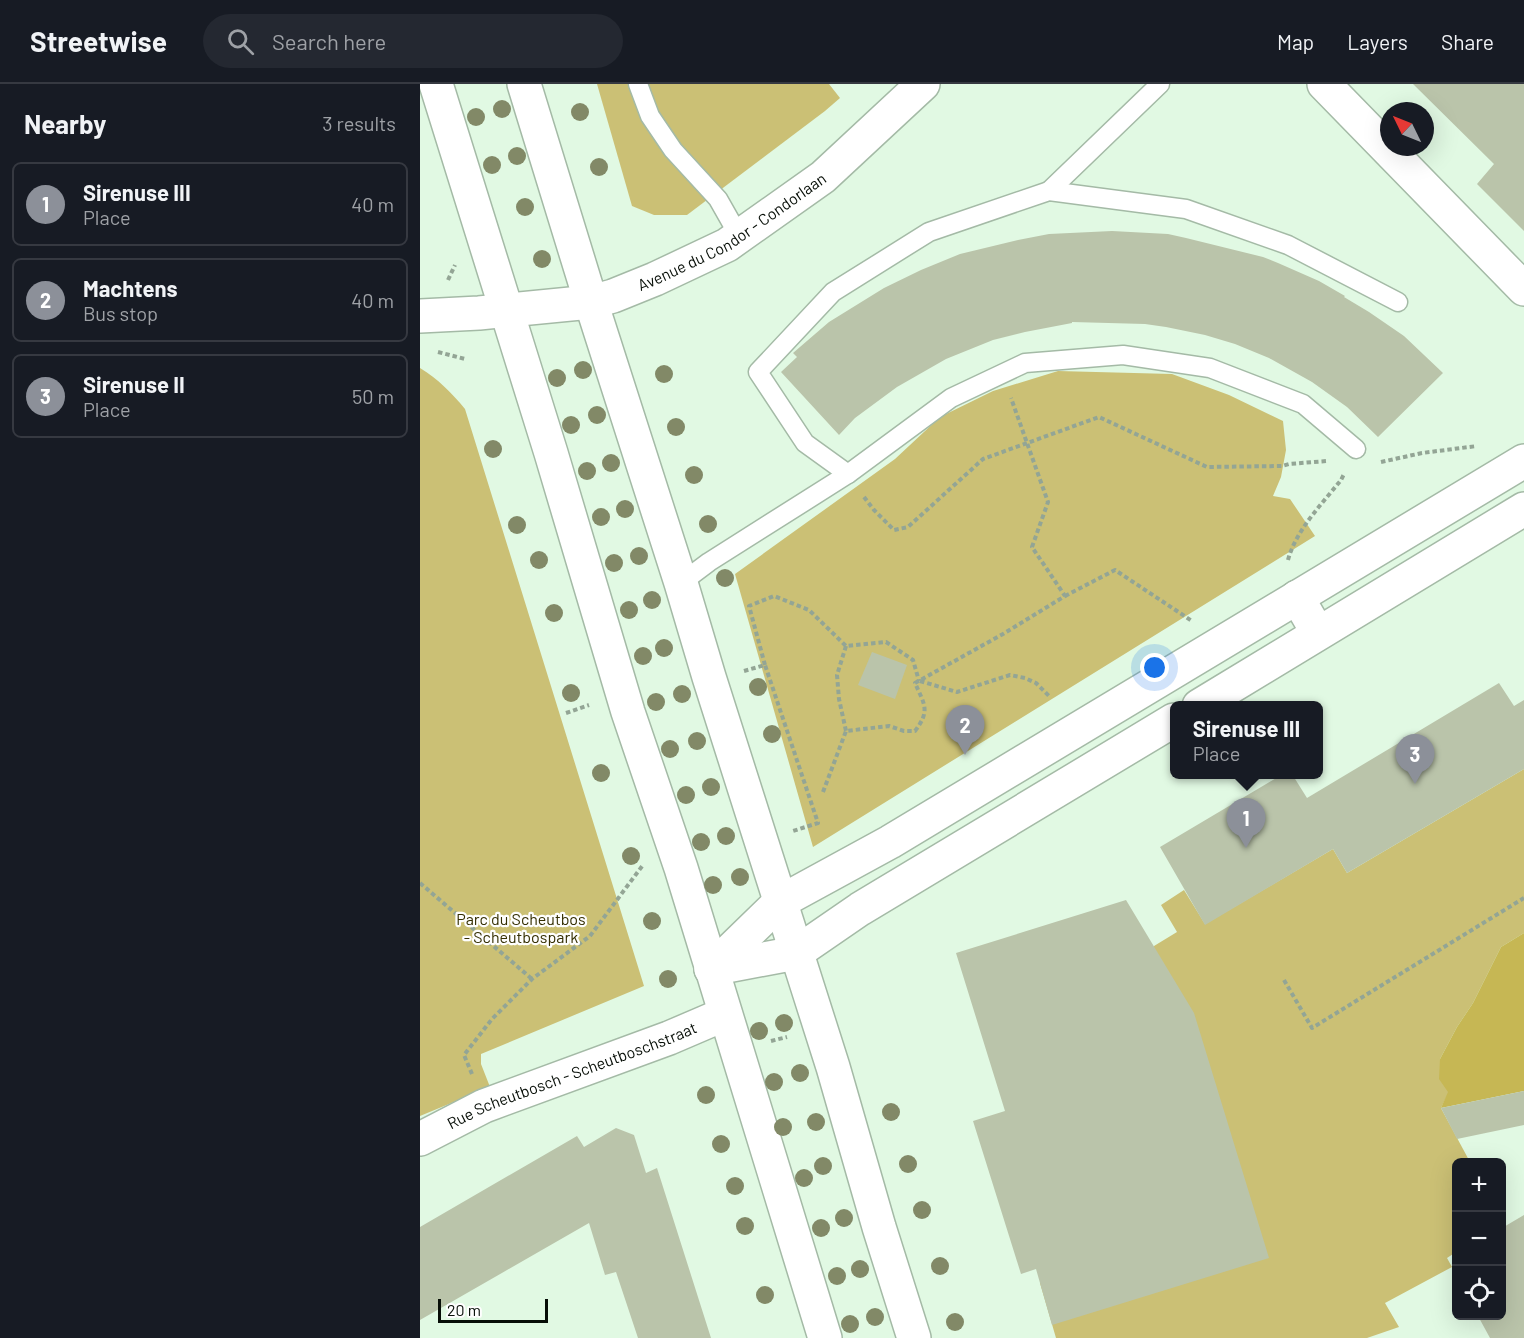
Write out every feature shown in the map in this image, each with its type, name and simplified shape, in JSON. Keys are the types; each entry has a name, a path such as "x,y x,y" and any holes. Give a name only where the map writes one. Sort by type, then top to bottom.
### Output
{"street":[{"path":"436,84 548,443 628,712 681,868 825,1338"},
{"path":"524,84 833,1067 914,1338"},
{"name":"Avenue du Condor - Condorlaan","path":"420,316 506,311 591,302 655,279 727,244 823,177 923,84"},
{"path":"1324,84 1524,289"},
{"path":"711,969 780,902 890,842 1524,461"},
{"path":"1206,701 1524,509"},
{"path":"1297,597 1318,633"},
{"path":"711,969 796,953 860,909 1170,722"},
{"name":"Rue Scheutbosch - Scheutboschstraat","path":"420,1139 484,1106 669,1038 725,1014"}],"lane":[{"path":"638,84 650,116 673,150 718,199 739,236"},
{"path":"848,474 805,443 758,372 832,292 929,232 1049,191 1160,84"},
{"path":"1049,191 1186,209 1288,245 1398,302"},
{"path":"681,583 709,562 848,474 951,398 1025,363 1123,355 1210,368 1303,404 1356,449"}],"path":[{"path":"444,289 456,262"},
{"path":"1002,374 1048,502 1032,547 1065,596"},
{"path":"848,474 874,510 894,530 908,527 983,459 1099,417 1207,467 1289,464"},
{"path":"1375,463 1422,453 1480,446"},
{"path":"1287,564 1290,552 1305,525 1341,480"},
{"path":"846,731 889,726 904,731 915,731 924,719 925,706 915,683 1065,596 1115,570 1192,621"},
{"path":"786,834 818,823 765,665 749,606 774,596 809,610 846,646 886,642 913,660 919,681"},
{"path":"823,792 846,731 839,699 837,675 846,646"},
{"path":"740,672 765,665"},
{"path":"919,681 957,692 1010,675 1036,683 1049,696"},
{"path":"566,713 596,703"},
{"path":"484,1106 464,1055 492,1019 532,979 590,936 644,865"},
{"path":"420,882 532,979"},
{"path":"1284,980 1312,1028 1524,898"},
{"path":"768,1042 797,1033"}],"green space":[{"path":"597,84 829,84 840,98 687,215 654,215 632,206"},
{"name":"Parc du Scheutbos - Scheutbospark","path":"420,368 455,397 465,409 644,986 481,1054 481,1064 490,1087 420,1116"},
{"path":"1058,371 1172,374 1229,395 1283,421 1286,450 1281,477 1273,496 1290,499 1315,536 813,847 735,574 895,459 940,417 993,391"},
{"path":"1524,769 1524,933 1501,947 1473,1003 1440,1059 1449,1092 1441,1108 1468,1158 1452,1158 1452,1255 1447,1258 1452,1267 1385,1303 1399,1327 1367,1338 1056,1338 1040,1283 1115,1256 1154,946 1177,932 1161,905 1184,890 1205,924 1333,849 1347,873"}],"shaded area":[{"path":"1524,933 1524,1091 1441,1108 1448,1092 1439,1079 1440,1059 1473,1003 1501,947"}],"building":[{"path":"1413,84 1524,84 1524,231 1477,184 1494,164 1434,105 1434,102 1431,102"},
{"path":"1112,231 1168,234 1263,257 1278,263 1319,281 1369,312 1404,336 1443,373 1378,437 1347,407 1312,382 1269,358 1205,335 1145,324 1072,322 993,340 946,359 897,387 855,418 839,435 781,372 797,357 793,353 829,322 884,288 921,270 960,254 1018,240 1049,234"},
{"path":"872,652 907,665 895,699 858,685"},
{"path":"1499,683 1514,706 1524,700 1524,769 1347,873 1333,849 1205,925 1160,847 1275,779 1295,779 1307,798"},
{"path":"1126,900 1194,1013 1269,1258 1052,1325 1036,1269 1021,1274 973,1121 1005,1111 956,953"},
{"path":"1524,1091 1524,1125 1457,1139 1441,1108"},
{"path":"616,1128 634,1135 646,1173 657,1168 711,1338 638,1338 616,1272 605,1275 589,1223 420,1320 420,1227 577,1136 584,1147"},
{"path":"1524,1215 1524,1338 1490,1338 1480,1320 1506,1320 1506,1226"}],"place":[{"name":"Machtens","path":"965,755"},
{"name":"Sirenuse II","path":"1415,784"},
{"name":"Sirenuse III","path":"1246,848"}]}
